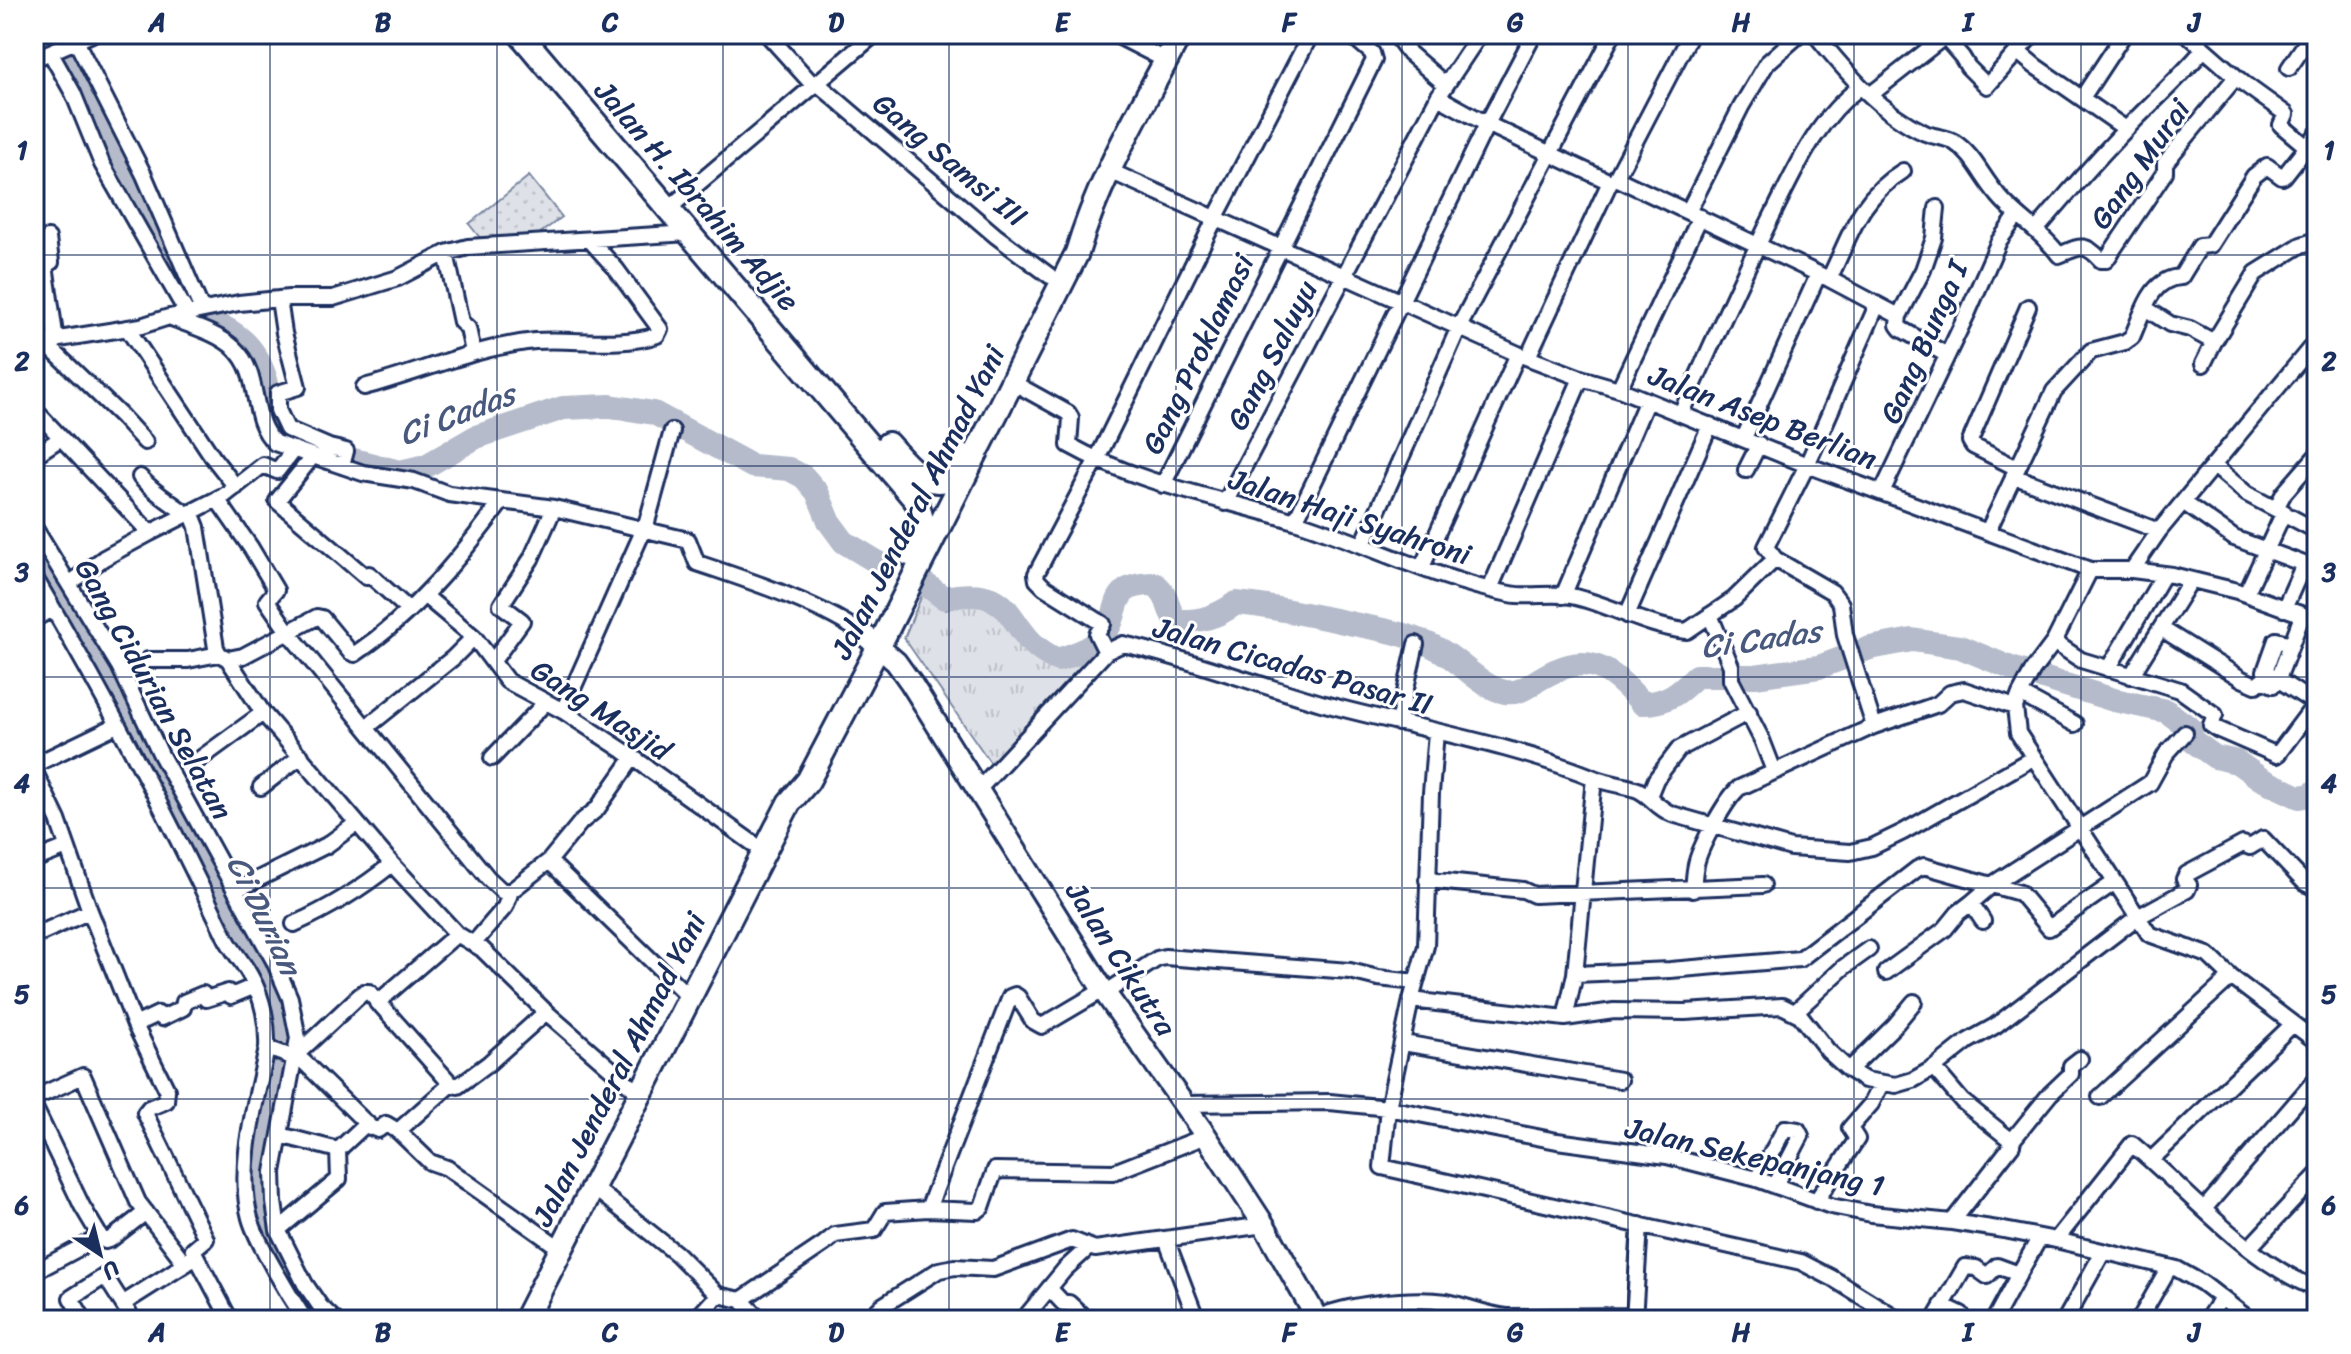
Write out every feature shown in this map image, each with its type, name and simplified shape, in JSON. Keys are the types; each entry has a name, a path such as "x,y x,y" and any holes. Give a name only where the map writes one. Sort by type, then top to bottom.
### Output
{"main road":[{"name":"Jalan Jenderal Ahmad Yani","path":"525,1320 765,852 789,803 796,775 873,642 1012,382 1077,253 1087,220 1110,171 1180,34"},
{"name":"Jalan H. Ibrahim Adjie","path":"527,37 668,209 830,395 848,423 917,502 923,516"},
{"name":"Jalan Jenderal Ahmad Yani","path":"953,470 1064,246 1087,220"},
{"name":"Jalan H. Ibrahim Adjie","path":"830,395 848,403 913,471 929,481 945,480 953,470"},
{"name":"Jalan Jenderal Ahmad Yani","path":"873,642 920,533 923,516"},
{"name":"Jalan Cikutra","path":"873,642 904,673 1104,992 1206,1136 1264,1225 1316,1319"}],"street":[{"path":"34,59 92,34"},
{"name":"Gang Samsi III","path":"767,34 820,86 996,236 1050,276"},
{"path":"668,209 820,86 875,34"},
{"path":"1114,34 1167,61"},
{"path":"1102,643 1103,624 1044,587 1036,574 1311,34"},
{"name":"Gang Proklamasi","path":"1163,485 1374,60 1372,53 1350,34"},
{"path":"1395,34 1442,91 1487,124 1549,154 1694,214 1899,316"},
{"name":"Gang Saluyu","path":"1225,503 1442,91 1480,34"},
{"path":"1295,521 1487,124 1534,34"},
{"path":"1363,544 1459,327 1613,34"},
{"path":"1422,567 1523,356 1691,34"},
{"path":"1619,389 1741,107 1767,63 1800,34"},
{"path":"1815,34 1865,91 1925,133 1953,141 1979,166 1997,195 2013,211"},
{"path":"1681,413 1756,246 1822,124 1842,101 1865,91 1943,35 1986,86 2033,34"},
{"path":"2082,98 2124,34"},
{"path":"2187,34 2236,77 2286,114 2281,125 2307,147"},
{"path":"2289,68 2312,34"},
{"path":"76,41 148,182 195,311"},
{"path":"2038,228 2126,129 2181,77 2204,49"},
{"path":"52,51 108,174 195,311"},
{"path":"2017,51 2126,129"},
{"name":"Gang Murai","path":"2013,211 2059,255 2077,247 2092,250 2101,260 2106,260 2165,172 2165,163 2236,77"},
{"path":"1988,531 2054,391 2091,351 2125,342 2132,337 2155,286 2169,277 2181,277 2200,246 2208,247 2215,240 2262,168 2270,167 2282,177 2317,134"},
{"name":"Jalan Asep Berlian","path":"1110,171 1523,356 1619,389 1807,465 2090,570 2164,574 2246,594 2317,620"},
{"path":"1744,438 1824,277 1865,204 1903,171"},
{"path":"1937,208 1934,238 1923,270 1899,316 1898,325 1947,355"},
{"name":"Gang Bunga I","path":"1882,492 2013,211"},
{"path":"46,343 195,311 279,299 333,298 398,278 446,253 468,247 689,233"},
{"path":"48,238 51,262 45,265 46,343 145,442"},
{"path":"364,387 473,352 536,341 599,342 659,334 660,329 641,301 590,240"},
{"path":"2203,364 2256,273 2301,245 2317,240"},
{"path":"446,253 460,318 468,328 473,352"},
{"path":"279,299 298,387 278,393 281,421 292,432 346,451 344,461"},
{"path":"1874,726 1852,656 1841,604 1832,592 1775,559 1766,547 1807,465 1877,305"},
{"path":"2028,307 1970,441 1973,446 2015,472 2159,531"},
{"path":"2145,308 2166,322 2190,329 2214,342"},
{"path":"172,318 235,349 255,383 261,423 267,436 275,443 313,456 344,461 363,473 414,481 449,494 554,508 688,540 697,563 825,613 851,625 873,642"},
{"path":"127,328 236,487"},
{"path":"2132,570 2159,531 2317,340"},
{"path":"1490,589 1581,378"},
{"name":"Jalan Haji Syahroni","path":"1012,382 1068,413 1071,418 1069,445 1097,459 1163,485 1295,521 1422,567 1512,595 1563,596 1687,631 1734,599 1775,559"},
{"path":"1563,596 1647,400"},
{"path":"34,409 150,533"},
{"path":"1627,615 1710,425"},
{"path":"563,711 643,529 672,431"},
{"path":"34,456 61,438"},
{"path":"1746,470 1759,444"},
{"path":"34,619 53,606 104,558 217,499 263,465 277,471 294,449"},
{"path":"2246,594 2266,551 2284,493 2317,455"},
{"path":"313,456 277,501 409,610"},
{"path":"2213,465 2247,494 2317,531"},
{"path":"140,477 153,492 188,512 197,527 223,656 263,713 392,864 457,934 474,943 546,1012 640,1094"},
{"path":"217,499 276,590 267,601 289,633 488,878 502,891 511,891"},
{"path":"148,660 243,656 320,617 355,654 425,596 502,501"},
{"path":"2183,502 2220,530 2304,564 2284,609"},
{"path":"493,661 522,621 501,605 531,559 554,508"},
{"name":"Gang Cidurian Selatan","path":"34,527 119,666 197,830 283,980 297,1024 273,1172 278,1230 305,1284 320,1306 335,1320"},
{"path":"2090,570 2054,642 2023,689 2018,733 2149,934 2208,955 2231,977 2315,1037"},
{"path":"2108,669 2164,574"},
{"path":"34,576 121,730 227,942 255,986 265,1021 268,1048 249,1146 247,1203 253,1228 305,1320"},
{"path":"2131,676 2191,580"},
{"name":"Gang Masjid","path":"425,596 474,637 507,681 563,711 765,852"},
{"path":"1710,615 1731,673 1774,771"},
{"path":"2162,629 2242,679 2256,685 2262,680 2273,685 2302,616"},
{"path":"367,727 453,658 474,637"},
{"path":"2054,642 2081,660 2180,690 2215,715 2211,725 2277,755 2316,701 2278,679"},
{"name":"Jalan Cicadas Pasar II","path":"978,790 1102,643 1146,649 1253,683 1436,732 1426,946 1388,1108 1381,1165 1384,1170 1640,1225"},
{"path":"1398,723 1416,644"},
{"path":"1693,890 1696,862 1734,792 1874,726 1938,704 1950,693 2023,689 2075,724"},
{"path":"492,758 545,703"},
{"path":"1649,796 1656,779 1679,749 1749,712"},
{"path":"193,764 263,713"},
{"path":"144,724 121,730 34,768 58,820 135,1025 168,1095 166,1101 145,1113 206,1239 193,1249 192,1260"},
{"path":"1436,732 1636,789 1649,796 1658,808 1715,826 1791,848 1850,852 1872,847 1903,832 2033,758"},
{"path":"1886,972 1945,929 1958,913 1993,884 2150,783 2166,754 2185,733"},
{"path":"261,787 301,756"},
{"path":"474,943 505,907 511,891 549,861 581,822 597,809 632,759"},
{"path":"1565,1018 1575,974 1594,778"},
{"path":"240,888 327,845 357,823"},
{"path":"177,837 197,830"},
{"path":"1411,1000 1565,1018 1614,1011 1685,1012 1782,1006 1795,1012 1812,1028 1828,1051 1849,1070 1865,1080 1896,1085 1934,1068 1968,1041 1995,1026 2136,918 2189,889 2184,879 2187,874 2243,844 2250,847 2263,839 2305,883 2311,886 2317,884"},
{"path":"34,860 67,847"},
{"path":"549,861 690,998"},
{"path":"294,924 363,887 392,864"},
{"path":"1575,974 1800,959 1921,867 1929,866 2020,893 2049,928 2115,882"},
{"path":"1427,880 1523,890 1534,895 1763,885"},
{"path":"1971,903 1983,921"},
{"path":"34,936 90,911"},
{"path":"377,1003 457,934"},
{"path":"1795,1012 1844,967 1869,949"},
{"path":"928,1209 1010,997 1018,997 1033,1021 1042,1026 1165,957 1350,971 1416,982"},
{"path":"2100,1097 2231,977"},
{"path":"135,1025 158,1014 162,1018 183,1008 184,1002 203,994 206,999 228,992 231,996 255,986"},
{"path":"293,1056 364,992 369,992 451,1084 458,1086 546,1012"},
{"path":"1849,1070 1914,1002"},
{"path":"2151,1160 2293,1024"},
{"path":"1403,1043 1620,1080"},
{"path":"268,1048 293,1056 367,1123 378,1130 386,1124 398,1131 430,1162 447,1168 561,1249"},
{"path":"1952,1222 2010,1151 2011,1142 2050,1094 2071,1074 2071,1066 2080,1059"},
{"path":"1934,1068 1962,1101 2011,1142"},
{"path":"34,1098 83,1076 138,1202 192,1260 230,1320"},
{"path":"2204,1209 2317,1078"},
{"path":"398,1131 451,1084"},
{"path":"1816,1201 1857,1139 1850,1128 1871,1104 1881,1084"},
{"name":"Jalan Sekepanjang 1","path":"1183,1104 1330,1102 1388,1108 1557,1141 1667,1156 1757,1179 1816,1201 1871,1214 1952,1222 2040,1237 2184,1272 2250,1320"},
{"path":"34,1106 100,1237 105,1241 111,1239 146,1212"},
{"path":"278,1230 339,1179 338,1150 367,1123"},
{"path":"1757,1179 1785,1128 1798,1130 1801,1136 1775,1186"},
{"path":"280,1135 338,1150"},
{"path":"741,1300 833,1236 874,1230 885,1212 928,1209 977,1211 982,1207 992,1173 999,1168 1114,1172 1206,1136"},
{"path":"2056,1240 2132,1144 2250,1247 2287,1274 2314,1282"},
{"path":"2250,1247 2317,1175"},
{"path":"593,1187 677,1254 718,1295 741,1300 761,1320"},
{"path":"868,1320 882,1306 939,1270 955,1267 993,1269 1072,1240 1088,1248 1264,1225"},
{"path":"1634,1318 1640,1225 1801,1262 1900,1320"},
{"path":"34,1269 40,1269 100,1237"},
{"path":"1994,1320 2040,1237"},
{"path":"1166,1239 1196,1318"},
{"path":"1023,1320 1088,1248"},
{"path":"2065,1320 2103,1252"},
{"path":"124,1303 192,1260"},
{"path":"1934,1320 1965,1267 1976,1268 1987,1276 1997,1266 2019,1274"},
{"path":"2139,1320 2169,1268"},
{"path":"84,1320 71,1298 105,1276 133,1320"},
{"path":"1049,1288 1063,1303 1069,1303 1087,1320"},
{"path":"695,1320 718,1295"},
{"path":"2207,1320 2221,1298"},
{"path":"1316,1319 1388,1303 1437,1301 1459,1313 1650,1320"},
{"path":"1942,1305 1961,1314 1960,1320"}],"green space":[{"path":"529,176 562,217 535,237 481,239 469,224"},
{"path":"922,595 946,610 969,601 1015,606 1014,627 1042,653 1058,657 1094,646 1098,656 992,765 904,638"}],"waterway":[{"name":"Ci Cadas","path":"54,34 141,214 195,316 230,331 251,349 268,386 274,427 291,438 335,455 400,472 426,466 476,437 563,408 610,406 654,413 752,466 789,469 804,477 817,492 830,523 844,542 882,565"},
{"name":"Ci Durian","path":"34,557 117,699 188,843 263,978 279,1029 256,1169 261,1205 285,1254"},
{"name":"Ci Cadas","path":"928,586 944,598 970,595 988,597 1010,614 1040,650 1058,660 1082,651 1103,636 1122,594 1139,585 1155,584 1164,594 1177,621 1208,618 1236,603 1277,608 1416,639 1446,654 1487,685 1505,692 1523,689 1570,666 1595,666 1618,679 1642,703 1672,696 1696,676 1755,676 1819,667 1870,648 1912,640 1960,647 2011,668 2114,700 2166,711 2191,729 2188,733 2194,742 2215,757 2237,762 2261,779 2299,797 2311,795 2317,790"}]}
